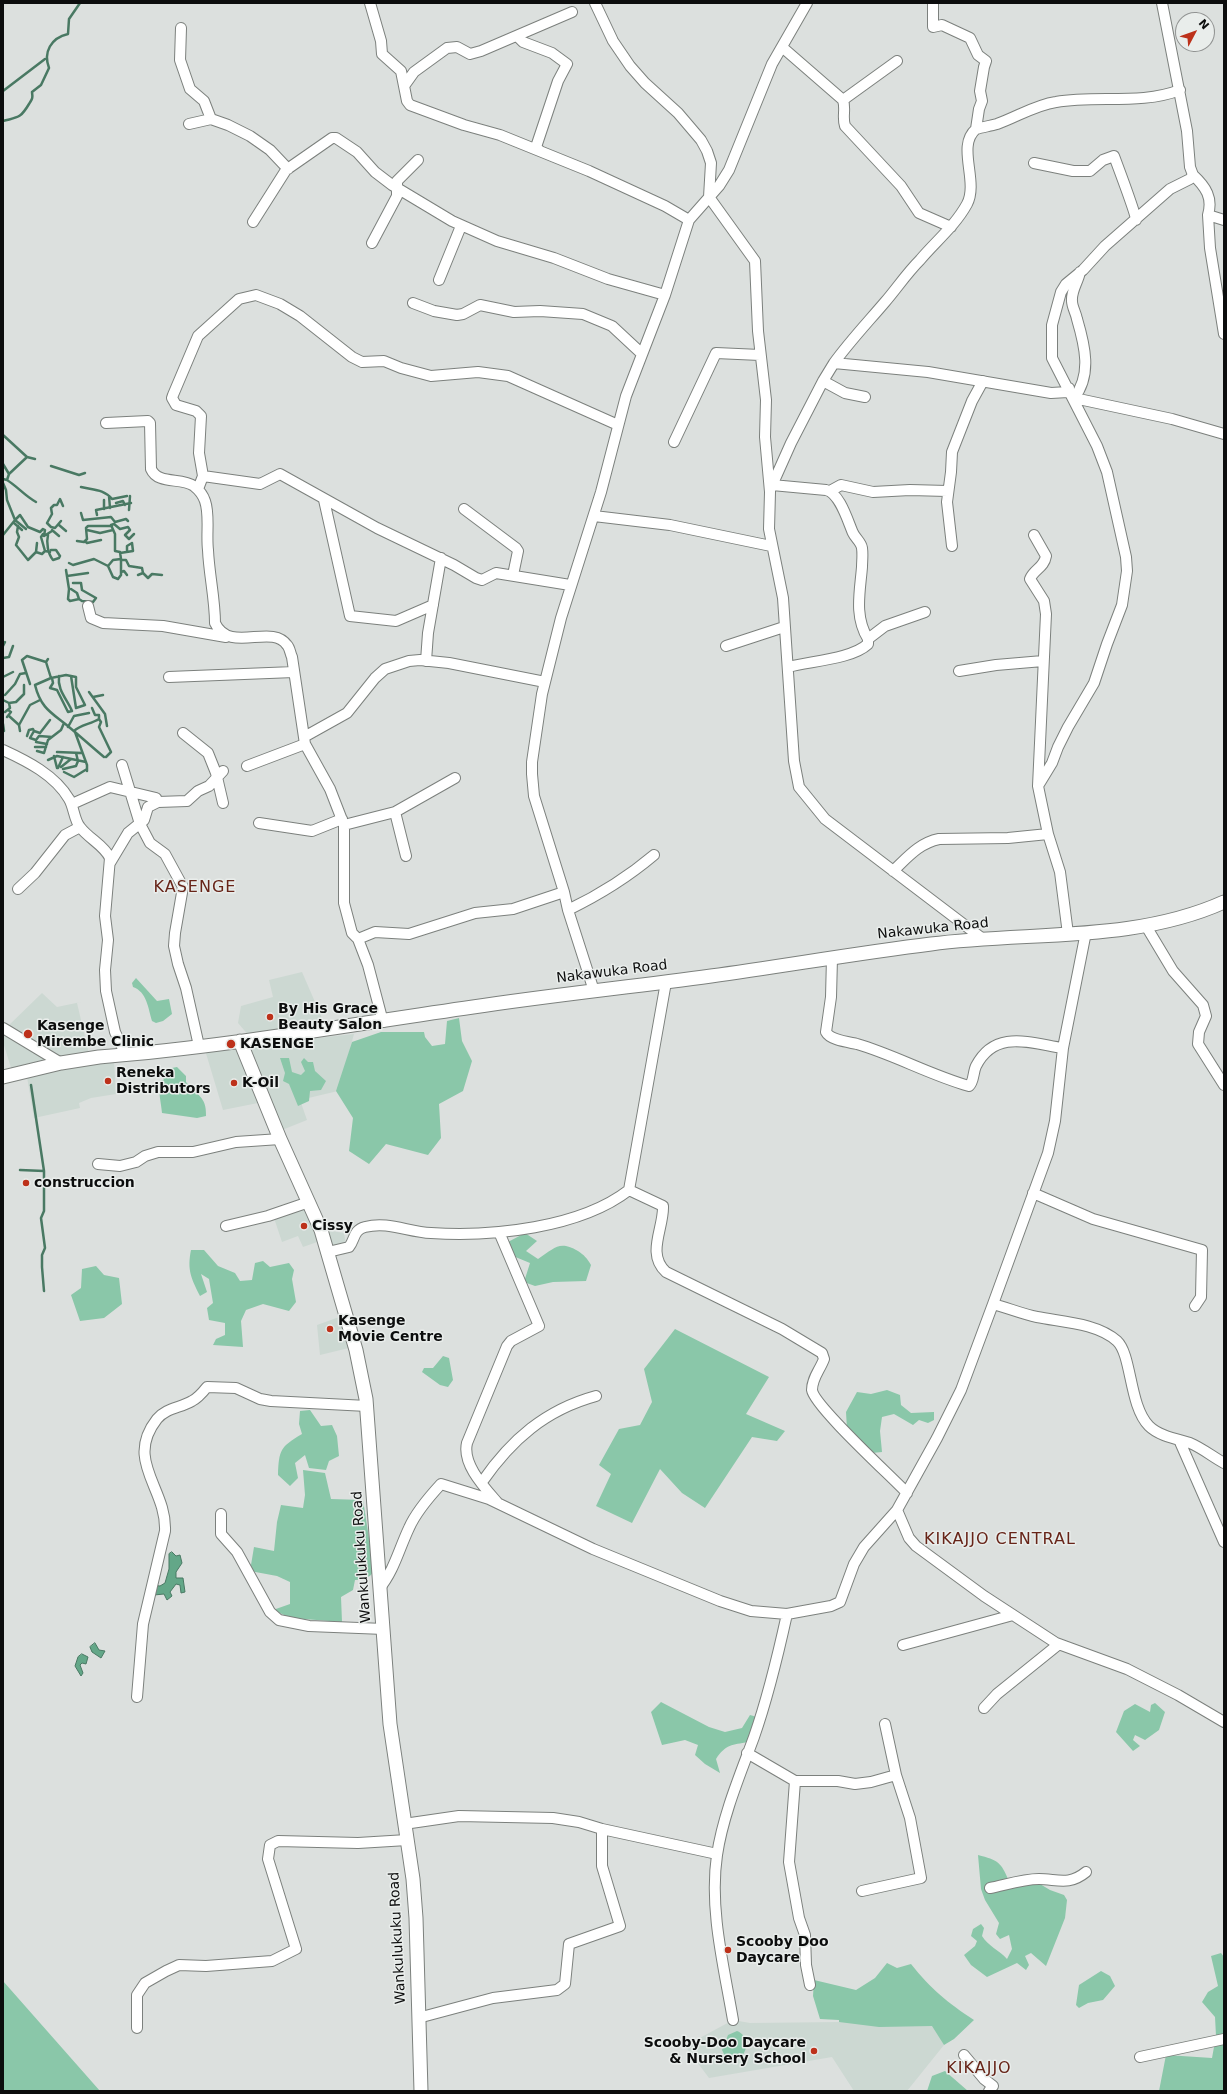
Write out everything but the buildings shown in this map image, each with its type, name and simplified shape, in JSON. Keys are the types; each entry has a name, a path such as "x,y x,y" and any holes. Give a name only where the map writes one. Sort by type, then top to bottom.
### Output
{"main road":[{"name":"Nakawuka Road","path":"3,1077 61,1063 383,1022 472,1007 666,982 934,943 1068,934 1146,926 1195,914 1224,902"},
{"name":"Wankulukuku Road","path":"240,1041 280,1139 322,1230 356,1350 367,1406 372,1457 379,1589 384,1629 390,1724 413,1879 416,1918 421,2091"}],"street":[{"path":"370,3 381,41 382,54 401,71 407,101 416,108 500,135 540,151 647,197 689,220"},
{"path":"595,3 613,41 630,66 645,83 678,113 704,146 711,163 709,197 756,261 758,331 760,355 765,380 765,437 771,489 769,529 771,546 783,598 794,761 799,787 825,819 983,939"},
{"path":"594,991 538,811 532,774 545,682 570,585 594,516 626,396 641,353 665,295 689,220 709,197 729,170 759,92 807,3"},
{"path":"933,3 933,26 942,25 970,38 978,55 986,61 980,91 982,101 979,109 976,129"},
{"path":"1162,3 1180,90 1187,131 1190,167 1193,176 1205,186 1212,204 1208,215 1210,248 1224,334"},
{"path":"404,86 414,72 448,48 457,47 470,54 481,51 572,12"},
{"path":"180,28 180,60 190,89 204,101 211,119"},
{"path":"517,36 523,42 552,53 568,64 558,81 536,147 540,151"},
{"path":"782,47 843,100 846,108 843,120 851,134 901,186 919,213 951,226"},
{"path":"843,100 897,61"},
{"path":"771,489 823,381 834,363 906,275 951,226 967,204 970,195 971,178 968,150 971,133 976,129 996,124 1037,106 1054,102 1160,96 1180,90"},
{"path":"189,124 211,119 250,136 270,150 288,168"},
{"path":"253,222 288,168 332,138 336,138 357,152 375,172 396,187 435,213 461,226 497,241 554,258 608,278 665,295"},
{"path":"1034,163 1073,171 1090,171 1103,160 1114,156 1129,202 1136,216 1136,220"},
{"path":"372,243 397,196 397,181 405,171 418,160"},
{"path":"1038,786 1052,763 1068,727 1094,683 1106,644 1122,605 1125,590 1126,557 1107,472 1097,446 1074,398 1052,358 1051,330 1061,292 1066,284 1080,272 1104,246 1136,220 1170,189 1193,176"},
{"path":"1208,215 1224,220"},
{"path":"439,280 461,226"},
{"path":"1074,398 1082,388 1085,378 1084,349 1072,302 1073,290 1077,284 1080,272"},
{"path":"198,489 203,476 199,453 201,416 196,411 176,405 172,398 198,336 239,299 250,295 263,296 280,304 300,316 362,362 384,361 431,376 478,372 508,376 618,425"},
{"path":"413,303 434,311 457,315 463,314 480,305 514,312 540,311 582,314 612,326 641,353"},
{"path":"674,442 716,352 760,355"},
{"path":"834,363 928,372 1051,393 1068,392 1069,388"},
{"path":"823,381 845,393 865,397"},
{"path":"952,546 948,523 947,492 951,472 952,452 972,401 983,381"},
{"path":"1074,398 1172,419 1224,434"},
{"path":"106,423 148,421 150,423 151,446 150,469 153,474 161,479 185,481 198,489 205,501 207,510 208,550 215,623 220,632 226,637"},
{"path":"203,476 260,484 280,474 324,500 441,558 476,578 482,580 496,573 570,585"},
{"path":"771,489 830,491 841,485 873,492 910,490 947,492"},
{"path":"788,667 856,652 868,644 868,639 863,630 858,602 862,547 853,533 851,524 838,501 830,491"},
{"path":"324,500 350,616 396,621 433,605"},
{"path":"464,509 516,548 518,551 513,575"},
{"path":"594,516 670,525 771,546"},
{"path":"1034,535 1046,556 1043,564 1032,573 1030,579 1044,600 1046,614 1038,786 1048,834 1060,872 1068,934"},
{"path":"426,661 441,558"},
{"path":"88,606 91,618 103,623 163,626 226,637 267,638 283,641 288,646 292,657 304,741 330,789 343,822 345,838 343,884 344,903 352,933 358,939 378,996 383,1022"},
{"path":"868,639 885,626 925,612"},
{"path":"726,646 784,627"},
{"path":"247,766 304,741 347,713 375,678 385,669 409,661 426,661 545,682"},
{"path":"960,671 1003,664 1043,661"},
{"path":"169,677 294,672"},
{"path":"183,733 208,753 216,772 223,803"},
{"path":"3,750 37,768 63,790 72,804 80,827 105,850 110,858 105,916 108,940 105,970 106,991 115,1032 126,1055"},
{"path":"122,765 132,792 140,824 150,843 165,854 183,888 174,946 186,988 199,1046"},
{"path":"110,863 128,833 144,820 148,807 158,802 188,801 198,791 209,786 223,771"},
{"path":"259,823 312,831 343,822 395,812 455,778"},
{"path":"72,804 110,787 156,798"},
{"path":"395,812 406,856"},
{"path":"18,889 35,873 66,835 80,827"},
{"path":"893,871 928,841 939,839 1008,838 1048,834"},
{"path":"568,910 629,875 654,855"},
{"path":"358,939 375,932 409,934 475,913 513,909 564,892"},
{"path":"1146,926 1173,971 1203,1005 1206,1016 1199,1032 1198,1044 1224,1085"},
{"path":"379,1589 391,1572 409,1526 432,1494 442,1484 499,1504 593,1549 720,1601 751,1611 787,1614 831,1606 840,1602 854,1564 864,1548 897,1510 961,1390 993,1304 1048,1153 1054,1127 1063,1048 1086,932"},
{"path":"832,958 831,997 826,1032 832,1037 872,1049 937,1076 969,1086 971,1084 976,1066 998,1043 1011,1041 1063,1048"},
{"path":"328,1252 349,1248 357,1230 365,1226 396,1225 430,1233 499,1232 530,1227 590,1212 605,1206 629,1190 666,982"},
{"path":"3,1028 61,1063"},
{"path":"98,1164 112,1167 120,1166 138,1161 152,1153 193,1152 236,1142 280,1139"},
{"path":"629,1190 663,1206 656,1249 660,1266 666,1272 782,1329 822,1353 824,1360 813,1380 812,1392 849,1436 907,1493"},
{"path":"1033,1193 1093,1219 1202,1250 1201,1297 1195,1306"},
{"path":"226,1226 268,1216 309,1202"},
{"path":"499,1232 539,1326 511,1341 507,1346 466,1443 465,1449 468,1461 499,1504"},
{"path":"993,1304 1105,1333 1118,1342 1123,1350 1134,1397 1142,1417 1149,1426 1180,1442 1190,1443 1224,1463"},
{"path":"137,1697 143,1624 164,1531 165,1518 163,1506 144,1460 144,1448 157,1419 174,1407 192,1401 207,1387 236,1388 260,1399 271,1401 367,1406"},
{"path":"482,1482 504,1452 519,1436 566,1406 596,1396"},
{"path":"1180,1442 1224,1542"},
{"path":"897,1510 909,1538 916,1546 963,1582 1013,1615 1059,1644 1127,1669 1178,1695 1224,1722"},
{"path":"221,1514 221,1534 237,1552 270,1612 279,1620 309,1626 384,1629"},
{"path":"733,2020 719,1939 716,1906 718,1854 731,1800 748,1753 779,1653 787,1614"},
{"path":"903,1646 1013,1615"},
{"path":"984,1708 997,1694 1059,1644"},
{"path":"862,1891 922,1878 910,1818 896,1775 885,1724"},
{"path":"748,1753 795,1781 859,1783 872,1782 896,1775"},
{"path":"795,1781 789,1862 799,1918 805,1935 806,1965 810,1985"},
{"path":"404,1824 459,1816 565,1819 602,1829 718,1854"},
{"path":"418,2018 493,1998 518,1993 557,1990 562,1988 565,1984 569,1944 620,1926 602,1866 602,1829"},
{"path":"137,2028 137,1995 145,1983 166,1971 179,1966 206,1966 272,1961 296,1949 268,1859 270,1845 278,1841 358,1843 407,1840"},
{"path":"990,1888 1039,1879 1056,1882 1078,1879 1086,1872"},
{"path":"1140,2057 1224,2039"},
{"path":"964,2055 984,2079 993,2086 989,2091"}],"shaded area":[{"path":"302,972 325,1025 250,1037 238,1023 241,1006 273,997 269,980"},
{"path":"136,978 157,1001 169,999 172,1014 163,1021 156,1023 152,1021 144,997 138,989 133,987 132,983"},
{"path":"42,993 57,1007 81,1002 77,1003 89,1054 61,1058 7,1027"},
{"path":"459,1018 462,1041 472,1061 463,1091 439,1104 441,1138 428,1155 386,1144 369,1164 349,1151 353,1118 336,1091 352,1042 381,1032 424,1032 425,1037 432,1046 445,1044 447,1021"},
{"path":"3,1033 43,1056 45,1060 12,1071 3,1042"},
{"path":"354,1034 338,1091 300,1100 307,1120 282,1130 246,1046"},
{"path":"238,1046 263,1102 223,1110 205,1050"},
{"path":"280,1058 289,1058 292,1072 301,1075 305,1071 301,1062 304,1058 308,1062 313,1062 315,1071 326,1081 321,1090 310,1091 309,1101 298,1106 289,1084 283,1081 285,1073"},
{"path":"114,1061 116,1094 91,1098 79,1103 80,1108 34,1118 27,1077 47,1072"},
{"path":"177,1067 186,1076 186,1082 203,1100 206,1109 206,1116 197,1118 162,1113 159,1085 160,1081 164,1080 160,1072 162,1070"},
{"path":"304,1203 320,1241 303,1247 298,1236 282,1242 273,1215"},
{"path":"325,1230 344,1233 347,1250 332,1253"},
{"path":"525,1233 537,1241 526,1251 538,1259 553,1249 561,1246 572,1248 582,1254 591,1265 586,1281 553,1282 535,1286 524,1282 530,1263 513,1256 508,1242"},
{"path":"191,1250 204,1250 218,1266 235,1273 240,1281 252,1280 255,1263 263,1261 270,1267 289,1263 294,1270 292,1279 296,1302 289,1311 263,1304 246,1310 241,1321 243,1347 213,1345 216,1339 225,1335 225,1323 209,1320 207,1308 213,1303 209,1279 201,1274 207,1292 200,1296 194,1284 190,1269 189,1263"},
{"path":"96,1266 104,1275 119,1278 122,1304 104,1318 80,1321 71,1295 81,1288 82,1269"},
{"path":"342,1316 353,1347 320,1355 317,1325"},
{"path":"675,1329 769,1377 746,1414 785,1431 777,1441 752,1437 705,1508 682,1493 660,1469 632,1523 596,1506 611,1474 599,1465 619,1429 640,1425 652,1402 644,1369"},
{"path":"443,1356 449,1358 453,1380 448,1387 440,1385 422,1372 424,1368 433,1368"},
{"path":"887,1390 900,1395 901,1405 911,1413 934,1412 934,1420 928,1423 919,1420 913,1425 894,1414 882,1417 880,1431 882,1452 872,1453 847,1429 846,1412 857,1392 871,1394"},
{"path":"310,1410 321,1426 332,1425 337,1436 339,1456 329,1461 326,1470 309,1468 305,1455 295,1463 298,1478 290,1486 278,1475 280,1454 289,1442 302,1434 299,1424 300,1411"},
{"path":"303,1470 325,1473 331,1499 363,1500 374,1570 369,1577 355,1580 353,1590 341,1597 342,1622 291,1618 273,1610 290,1604 290,1582 277,1576 250,1571 254,1547 274,1551 277,1522 281,1505 303,1508 305,1495"},
{"path":"172,1552 176,1556 180,1555 182,1563 176,1572 176,1578 183,1578 185,1592 181,1593 180,1585 176,1584 170,1592 172,1596 167,1600 164,1594 154,1595 152,1585 160,1586 165,1583 169,1569 169,1554"},
{"path":"95,1643 99,1650 105,1651 101,1658 92,1652 90,1647"},
{"path":"82,1654 88,1657 86,1664 82,1663 80,1665 83,1673 81,1676 75,1666 78,1657"},
{"path":"661,1702 709,1727 725,1732 742,1728 750,1715 757,1717 748,1742 726,1748 716,1759 720,1773 705,1764 695,1755 698,1745 685,1740 662,1745 651,1712"},
{"path":"1155,1703 1165,1712 1159,1730 1145,1740 1135,1735 1133,1740 1140,1746 1133,1751 1116,1732 1124,1711 1135,1704 1150,1712 1151,1705"},
{"path":"978,1855 990,1858 998,1863 1004,1870 1009,1881 1035,1881 1050,1890 1064,1895 1067,1900 1065,1918 1046,1966 1031,1953 1025,1956 1029,1965 1026,1970 1017,1963 987,1977 971,1965 964,1955 975,1946 977,1941 971,1936 973,1929 981,1924 984,1928 982,1936 984,1939 1007,1959 1012,1949 1009,1935 1000,1939 996,1934 999,1923 985,1900 981,1889"},
{"path":"1221,1953 1224,1957 1224,2091 1159,2091 1166,2055 1212,2058 1216,2036 1215,2017 1202,2002 1208,1992 1218,1986 1211,1956"},
{"path":"887,1963 897,1968 911,1964 940,1995 974,2020 954,2039 944,2045 932,2026 879,2027 839,2022 839,2020 820,2019 813,1996 814,1980 856,1990 875,1978"},
{"path":"1101,1971 1110,1976 1115,1986 1103,2000 1088,2003 1079,2008 1076,2005 1079,1985"},
{"path":"3,1981 100,2091 3,2091"},
{"name":"Scooby-Doo Daycare & Nursery School","path":"733,2020 750,2023 932,2021 944,2045 907,2091 854,2091 832,2057 709,2078 685,2046"},
{"path":"737,2031 741,2033 746,2042 744,2054 741,2057 725,2056 722,2050 728,2035"},
{"path":"945,2071 968,2091 927,2091 932,2076"}],"waterway":[{"path":"3,121 18,117 26,109 32,99 32,92 41,85 49,68 47,56 50,46 57,39 68,34 69,19 80,3"},
{"path":"3,91 45,59"},
{"path":"3,435 27,457"},
{"path":"9,474 27,457 35,459"},
{"path":"3,464 9,474 7,480 3,479"},
{"path":"51,466 79,475 85,473"},
{"path":"7,480 36,502"},
{"path":"3,483 6,490 7,500 15,520 3,535"},
{"path":"81,487 94,489 105,493 112,499 127,496"},
{"path":"109,496 110,508"},
{"path":"129,510 130,496"},
{"path":"61,521 55,528 51,527 47,523 52,514 51,508 54,505 57,505 60,499 63,506"},
{"path":"104,500 104,509"},
{"path":"116,503 123,501 125,505"},
{"path":"97,515 96,510 131,503"},
{"path":"81,513 83,520 111,517 115,522 126,519 128,521"},
{"path":"15,520 20,515 28,527 40,532 43,529 45,530 44,536 52,531"},
{"path":"15,520 26,529"},
{"path":"14,523 22,530"},
{"path":"108,566 113,560 121,559 120,552 115,551 115,534 111,525 114,524 120,529 128,527 130,530 125,535 129,539 134,534"},
{"path":"59,525 66,531"},
{"path":"18,526 17,532 19,537 16,545 28,560 36,552"},
{"path":"77,541 84,542 87,539 86,528 88,526 112,526"},
{"path":"52,530 59,536"},
{"path":"87,530 100,533 113,530"},
{"path":"43,534 41,537 45,551 50,552"},
{"path":"48,535 47,545 50,555 53,560 59,558 60,556 56,550 51,550"},
{"path":"85,541 87,543 101,540"},
{"path":"37,543 36,552 42,554 45,551"},
{"path":"120,553 133,551 132,543 127,546 127,552"},
{"path":"69,563 73,565 94,559 108,566 113,577 118,579 121,575 121,559"},
{"path":"121,560 126,560 129,566 142,568 143,573"},
{"path":"66,570 69,589 68,599 70,601 79,599 82,601 93,602 96,598 82,590 81,583 73,583"},
{"path":"121,572 124,571 127,575"},
{"path":"67,576 88,573"},
{"path":"138,575 143,573 148,578 152,574 162,575"},
{"path":"71,589 77,593 79,599"},
{"path":"3,646 5,642"},
{"path":"3,658 9,657 13,646"},
{"path":"30,684 22,660 27,656 46,662"},
{"path":"48,659 46,662 51,678 35,685 40,700 52,714 104,757"},
{"path":"3,677 13,672"},
{"path":"5,695 15,684 20,674 26,673"},
{"path":"51,678 66,675 76,677 76,687 85,705 76,708 71,676"},
{"path":"52,678 53,683 50,688 57,690 68,712 72,711 59,686 59,676"},
{"path":"9,703 16,702 24,694 24,685"},
{"path":"89,692 105,714 107,726"},
{"path":"93,697 103,695"},
{"path":"3,700 9,703 10,708 5,712"},
{"path":"19,725 30,705 40,700"},
{"path":"92,708 95,715 99,715 99,719"},
{"path":"7,717 11,712 8,710"},
{"path":"68,727 74,716 89,713"},
{"path":"9,716 19,725 20,731"},
{"path":"74,731 79,727 99,719 101,722 99,727 111,752 106,757"},
{"path":"50,720 40,733 34,731 30,738 36,740 39,736 52,737"},
{"path":"37,751 44,753 48,740 61,730 64,723"},
{"path":"3,724 4,731"},
{"path":"27,736 29,730 33,729 34,731"},
{"path":"75,732 87,765 87,771"},
{"path":"36,742 47,744"},
{"path":"35,747 46,747"},
{"path":"57,752 82,753"},
{"path":"63,769 76,766 78,761 76,753"},
{"path":"54,756 57,768"},
{"path":"48,760 57,756 86,762"},
{"path":"58,768 63,757"},
{"path":"61,767 71,759"},
{"path":"64,772 74,777 87,769"},
{"path":"31,1085 44,1171 44,1211 41,1218 45,1248 42,1255 44,1291"},
{"path":"20,1170 44,1171"}],"place":[{"name":"By His Grace Beauty Salon","path":"270,1017"},
{"name":"Kasenge Mirembe Clinic","path":"28,1034"},
{"name":"KASENGE","path":"231,1044"},
{"name":"Reneka Distributors","path":"108,1081"},
{"name":"K-Oil","path":"234,1083"},
{"name":"construccion","path":"26,1183"},
{"name":"Cissy","path":"304,1226"},
{"name":"Kasenge Movie Centre","path":"330,1329"},
{"name":"Scooby Doo Daycare","path":"728,1950"},
{"name":"Scooby-Doo Daycare & Nursery School","path":"814,2051"}],"district":[{"name":"KASENGE","path":"195,888"},
{"name":"KIKAJJO CENTRAL","path":"1000,1540"},
{"name":"KIKAJJO","path":"979,2069"}]}
